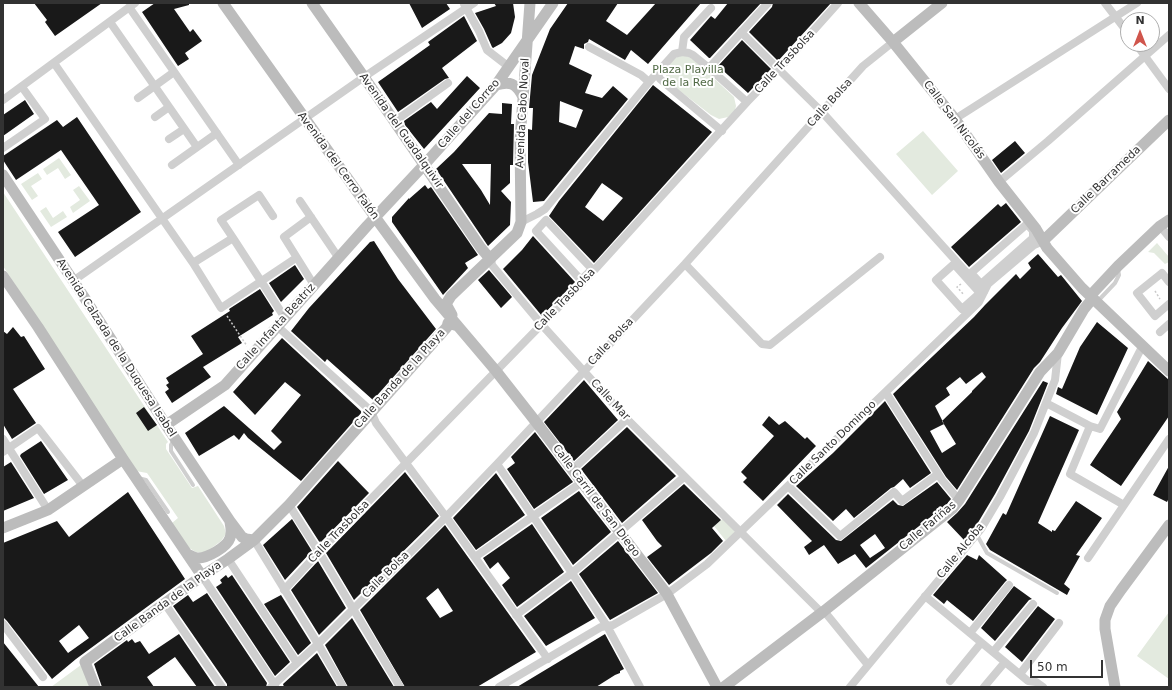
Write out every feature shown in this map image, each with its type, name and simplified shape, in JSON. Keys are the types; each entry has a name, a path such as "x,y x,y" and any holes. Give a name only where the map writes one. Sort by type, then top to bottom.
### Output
{"street":[{"name":"Avenida del Cerro Falón","path":"222,3 375,217 435,299 458,326"},
{"name":"Avenida del Guadalquivir","path":"312,3 481,248 491,258"},
{"path":"73,281 465,6 474,3"},
{"name":"Avenida Cabo Noval","path":"521,222 520,140 530,3"},
{"name":"Calle del Correo","path":"375,217 496,85 553,3"},
{"path":"709,68 768,3"},
{"name":"Calle Trasbolsa","path":"284,590 319,552 588,277 838,3"},
{"name":"Calle San Nicolás","path":"859,3 893,42 955,119 999,182 1036,228 1052,254 1079,285 1169,371"},
{"name":"Calle Bolsa","path":"275,684 318,644 446,517 685,264 864,66 942,3"},
{"path":"1105,3 1120,23"},
{"path":"955,119 1137,3"},
{"path":"3,100 132,5 174,72 239,165"},
{"path":"465,6 479,31 487,50 509,67"},
{"path":"682,52 684,37 711,8"},
{"path":"110,22 197,147"},
{"path":"741,32 822,112 984,292"},
{"path":"999,182 1169,35"},
{"path":"589,47 641,75 649,82"},
{"path":"521,222 545,209 657,72 671,56 678,52 693,55 747,102"},
{"path":"1142,52 1169,89"},
{"path":"54,63 193,263 221,308 296,258"},
{"path":"138,98 174,72"},
{"path":"657,72 660,79 722,131"},
{"path":"394,122 448,83"},
{"path":"496,85 503,83 516,85 523,97"},
{"path":"3,148 45,119 22,87"},
{"path":"155,117 169,107"},
{"name":"Calle Barrameda","path":"1043,241 1169,120"},
{"path":"169,139 184,129"},
{"path":"172,165 217,133"},
{"name":"Avenida Calzada de la Duquesa Isabel","path":"3,175 174,438 230,521 242,537 254,540"},
{"path":"273,216 259,195 221,220 285,318"},
{"path":"300,201 338,257"},
{"path":"311,217 284,237 314,285"},
{"name":"Calle Infanta Beatriz","path":"166,425 225,385 375,217"},
{"path":"546,220 592,269 581,280 536,231 546,220"},
{"name":"Calle Banda de la Playa","path":"458,326 446,304 451,296 517,233 521,222"},
{"path":"1165,223 1169,238"},
{"name":"Calle Fariñas","path":"724,687 823,612 952,509 1040,372 1058,353 1084,309 1118,266 1165,223"},
{"path":"1027,224 1033,231 1033,238 981,284 971,273 1027,224"},
{"path":"193,263 233,238"},
{"name":"Calle Santo Domingo","path":"499,687 601,628 612,625 666,594 707,564 979,302 988,284 1034,245 1043,241"},
{"path":"685,264 762,344 770,345 880,257"},
{"name":"Calle Mar","path":"491,258 492,265 496,270 583,372 684,477 823,612 868,665"},
{"path":"954,264 980,293 962,309 936,280 954,264"},
{"path":"1169,282 1162,273 1137,293 1155,316 1169,304"},
{"path":"3,276 123,459 275,684"},
{"name":"Calle Banda de la Playa","path":"92,686 85,662 202,576 254,540 288,505 447,327 448,323 458,326"},
{"path":"1160,332 1169,324"},
{"path":"277,326 372,411 376,423 446,517 548,659"},
{"name":"Calle Carril de San Diego","path":"458,326 536,422 666,594 717,687"},
{"path":"1046,403 1090,426 1100,429 1142,346"},
{"name":"Calle Alcoba","path":"850,687 981,530 1034,433 1055,380 1058,353"},
{"path":"886,392 938,474 959,500"},
{"path":"572,470 627,419"},
{"path":"1090,426 1070,474 1124,505"},
{"path":"6,450 38,428 83,486"},
{"path":"3,439 6,450 48,510"},
{"path":"1088,558 1169,439"},
{"path":"3,528 48,510 123,459"},
{"path":"496,464 534,517 607,626 640,687"},
{"path":"788,486 840,536 894,492 902,501 938,474"},
{"path":"516,615 572,573 684,477"},
{"path":"475,558 582,482"},
{"path":"288,505 319,552 400,687"},
{"path":"189,555 198,558 208,556 226,545 230,540 230,521"},
{"path":"1115,687 1105,629 1107,612 1120,590 1169,525"},
{"path":"254,540 343,687"},
{"path":"228,559 297,663"},
{"path":"970,634 1009,585"},
{"path":"925,596 1020,674 1026,685 1036,682 1043,687"},
{"path":"165,604 222,687"},
{"path":"993,652 1033,604"},
{"path":"1020,674 1059,623"},
{"path":"3,624 42,677"},
{"path":"950,681 982,643"},
{"path":"984,687 1005,662"}],"lane":[{"path":"174,438 170,445 171,451 193,484"},
{"path":"136,478 146,480 168,512"},
{"path":"976,535 987,553 1057,593"}],"path":[{"path":"221,308 252,354"}],"green space":[{"name":"Plaza Playilla de la Red","path":"684,55 693,59 734,97 736,106 735,110 728,117 719,119 711,115 668,81 666,68 669,62 671,59"},
{"path":"923,131 958,171 932,195 896,154"},
{"path":"59,158 71,175 65,179 58,168 47,175 43,169"},
{"path":"38,173 42,179 31,186 38,196 32,200 21,184"},
{"path":"79,186 90,201 73,213 70,207 80,200 73,190"},
{"path":"3,192 168,442 166,444 166,449 192,488 198,486 224,526 226,534 221,541 205,553 196,552 189,548 172,523 178,518 147,473 136,471 3,266"},
{"path":"46,207 53,218 63,211 67,217 51,227 40,211"},
{"path":"1157,243 1169,257 1169,262 1165,264 1154,253 1148,252"},
{"path":"724,518 734,528 735,533 726,541 714,526"},
{"path":"1169,612 1169,679 1137,656"},
{"path":"85,662 89,687 51,687"}],"building":[{"path":"34,3 102,3 55,36 45,22 47,20"},
{"path":"155,3 189,3 189,5 174,9 190,32 193,29 202,41 185,53 189,59 178,66 142,12"},
{"path":"409,3 446,3 450,9 422,28"},
{"path":"494,3 513,3 515,17 511,33 502,43 493,48 475,13 496,6"},
{"path":"568,3 618,3 606,21 627,35 656,3 701,3 648,64 631,50 625,60 589,39 588,42 584,44 584,49 575,46 569,64 592,75 585,93 602,98 613,86 628,99 544,201 533,202 528,162 528,129 532,130 533,108 529,108 532,75 550,29","holes":["560,101 583,110 576,128 559,122"]},
{"path":"728,3 761,3 709,58 690,40 711,16 715,19"},
{"path":"773,3 831,3 778,61 749,32 772,7"},
{"path":"464,16 477,41 442,68 449,78 445,79 398,112 378,82 430,45 428,42"},
{"path":"742,40 771,69 748,93 718,66"},
{"path":"467,76 480,88 424,149 405,125 404,121 431,102 437,109"},
{"path":"653,85 712,132 594,263 549,216 559,201","holes":["602,183 623,198 603,221 585,207"]},
{"path":"25,100 34,114 3,136 3,115"},
{"path":"502,103 512,104 511,124 514,124 513,165 510,165 510,183 501,191 511,202 510,225 488,246 436,169 454,152 489,113 502,114","holes":["462,164 491,164 490,205"]},
{"path":"77,117 141,212 75,257 58,232 99,205 61,150 16,180 3,160 3,156 57,120 63,127"},
{"path":"1015,141 1025,153 1001,173 992,160"},
{"path":"425,185 428,189 431,187 478,255 465,263 468,268 443,295 392,222 392,217 409,198"},
{"path":"1006,203 1021,222 969,267 951,247 998,204 1001,207"},
{"path":"533,236 575,282 542,316 503,269 522,250"},
{"path":"374,241 398,279 436,329 373,400 327,359 325,362 291,331 309,308 370,242"},
{"path":"1038,254 1058,277 1061,275 1082,301 1040,362 1034,368 957,490 946,477 893,394 974,317 1016,274 1020,279 1031,268 1028,263","holes":["982,372 986,377 942,421 935,406 950,395 946,388 960,377 966,384","944,424 956,444 942,453 930,431"]},
{"path":"295,265 304,279 281,302 269,283"},
{"path":"489,270 512,297 501,308 478,280"},
{"path":"260,289 274,311 272,313 273,315 238,337 242,343 203,367 211,377 172,403 165,392 169,389 166,385 169,383 166,378 203,354 191,336 230,311 229,309"},
{"path":"1097,322 1128,348 1097,415 1056,394 1058,387 1062,389 1080,347"},
{"path":"13,327 21,337 24,336 45,369 13,389 36,423 12,439 3,424 3,331 7,334"},
{"path":"282,338 362,412 301,481 248,438 244,433 239,440 234,435 199,456 185,433 224,406 274,450 282,442 271,431 301,395 285,382 255,415 233,392"},
{"path":"1148,361 1169,380 1169,416 1121,486 1090,465 1121,419 1117,412"},
{"path":"584,380 618,420 574,461 544,422"},
{"path":"1043,381 1048,383 1029,431 976,526 964,540 947,522 965,504"},
{"path":"885,401 931,473 910,488 903,479 854,518 846,509 833,521 796,486 833,453"},
{"path":"144,407 157,425 148,431 136,413"},
{"path":"769,416 779,425 785,421 805,439 807,437 816,446 763,501 743,482 747,478 741,472 774,436 762,425"},
{"path":"1050,416 1079,430 1038,523 1052,532 1052,530 1055,531 1076,501 1102,518 1076,555 1080,556 1064,584 1070,589 1067,595 990,550 986,544 1003,513 1006,515"},
{"path":"627,427 676,476 622,523 581,469"},
{"path":"535,432 573,482 534,509 507,469 515,463 511,457"},
{"path":"41,441 68,480 44,494 20,456"},
{"path":"338,461 369,493 320,543 297,507"},
{"path":"11,462 34,498 3,511 3,467"},
{"path":"1169,466 1169,498 1167,502 1153,495"},
{"path":"405,472 439,516 354,600 326,553"},
{"path":"496,473 525,515 476,550 453,518"},
{"path":"937,482 951,499 947,504 866,568 855,554 838,564 824,545 809,555 804,547 812,541 777,505 788,494 836,540 841,541 893,500 898,505 903,506","holes":["875,534 885,548 870,558 860,545"]},
{"path":"684,484 721,520 712,528 723,541 711,553 669,585 647,557 662,546 642,520"},
{"path":"579,491 611,532 573,565 541,518"},
{"path":"128,492 185,579 76,659 52,679 3,617 3,543 57,521 69,537","holes":["79,625 89,638 68,653 59,641"]},
{"path":"292,519 312,551 285,580 263,545"},
{"path":"532,524 564,572 517,607 502,585 510,578 498,562 490,569 483,558"},
{"path":"445,525 536,652 477,687 405,687 360,610","holes":["438,588 453,611 440,618 426,598"]},
{"path":"618,541 658,593 610,620 579,574"},
{"path":"967,555 977,560 979,555 1007,580 973,621 947,600 944,604 933,595"},
{"path":"318,561 346,608 319,635 291,590"},
{"path":"226,575 228,578 232,575 290,662 275,676 216,587 222,583 220,580"},
{"path":"571,581 595,618 546,646 524,616"},
{"path":"1014,586 1032,599 1029,600 995,641 981,628"},
{"path":"207,593 267,683 266,687 227,687 227,684 173,606 188,595 193,602"},
{"path":"281,595 311,643 298,655 264,604"},
{"path":"1038,606 1055,619 1022,662 1005,647"},
{"path":"352,618 394,687 348,687 325,645"},
{"path":"179,634 215,687 197,687 175,657 147,677 154,687 102,687 94,664 127,640 128,642 132,639 135,643 140,641 149,654"},
{"path":"605,634 624,669 620,671 620,673 596,687 517,687"},
{"path":"3,642 39,687 3,687"},
{"path":"317,653 337,687 284,687 283,684"}]}
